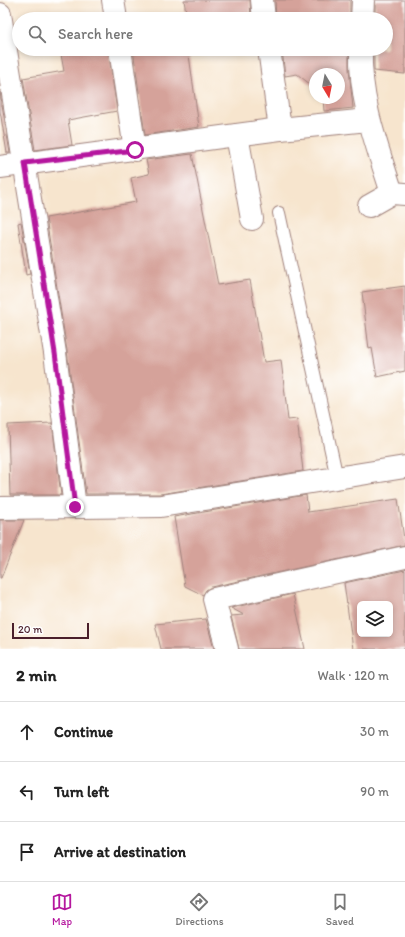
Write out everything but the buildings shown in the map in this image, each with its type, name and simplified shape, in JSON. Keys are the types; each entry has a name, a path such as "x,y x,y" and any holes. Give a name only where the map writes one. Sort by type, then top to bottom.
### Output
{"street":[{"path":"113,0 115,12"},
{"path":"262,0 263,12"},
{"path":"362,12 363,0"},
{"path":"0,14 55,353 75,507"},
{"path":"121,56 135,150"},
{"path":"270,56 280,129"},
{"path":"361,56 360,72 368,120 398,194 369,206"},
{"path":"0,167 135,150 280,129 368,120"},
{"path":"237,135 252,219"},
{"path":"0,508 161,506 405,468"},
{"path":"227,649 214,600 405,557"}],"lane":[{"path":"279,213 337,478"}],"route":[{"path":"75,507 55,353 25,163 135,150"}]}
